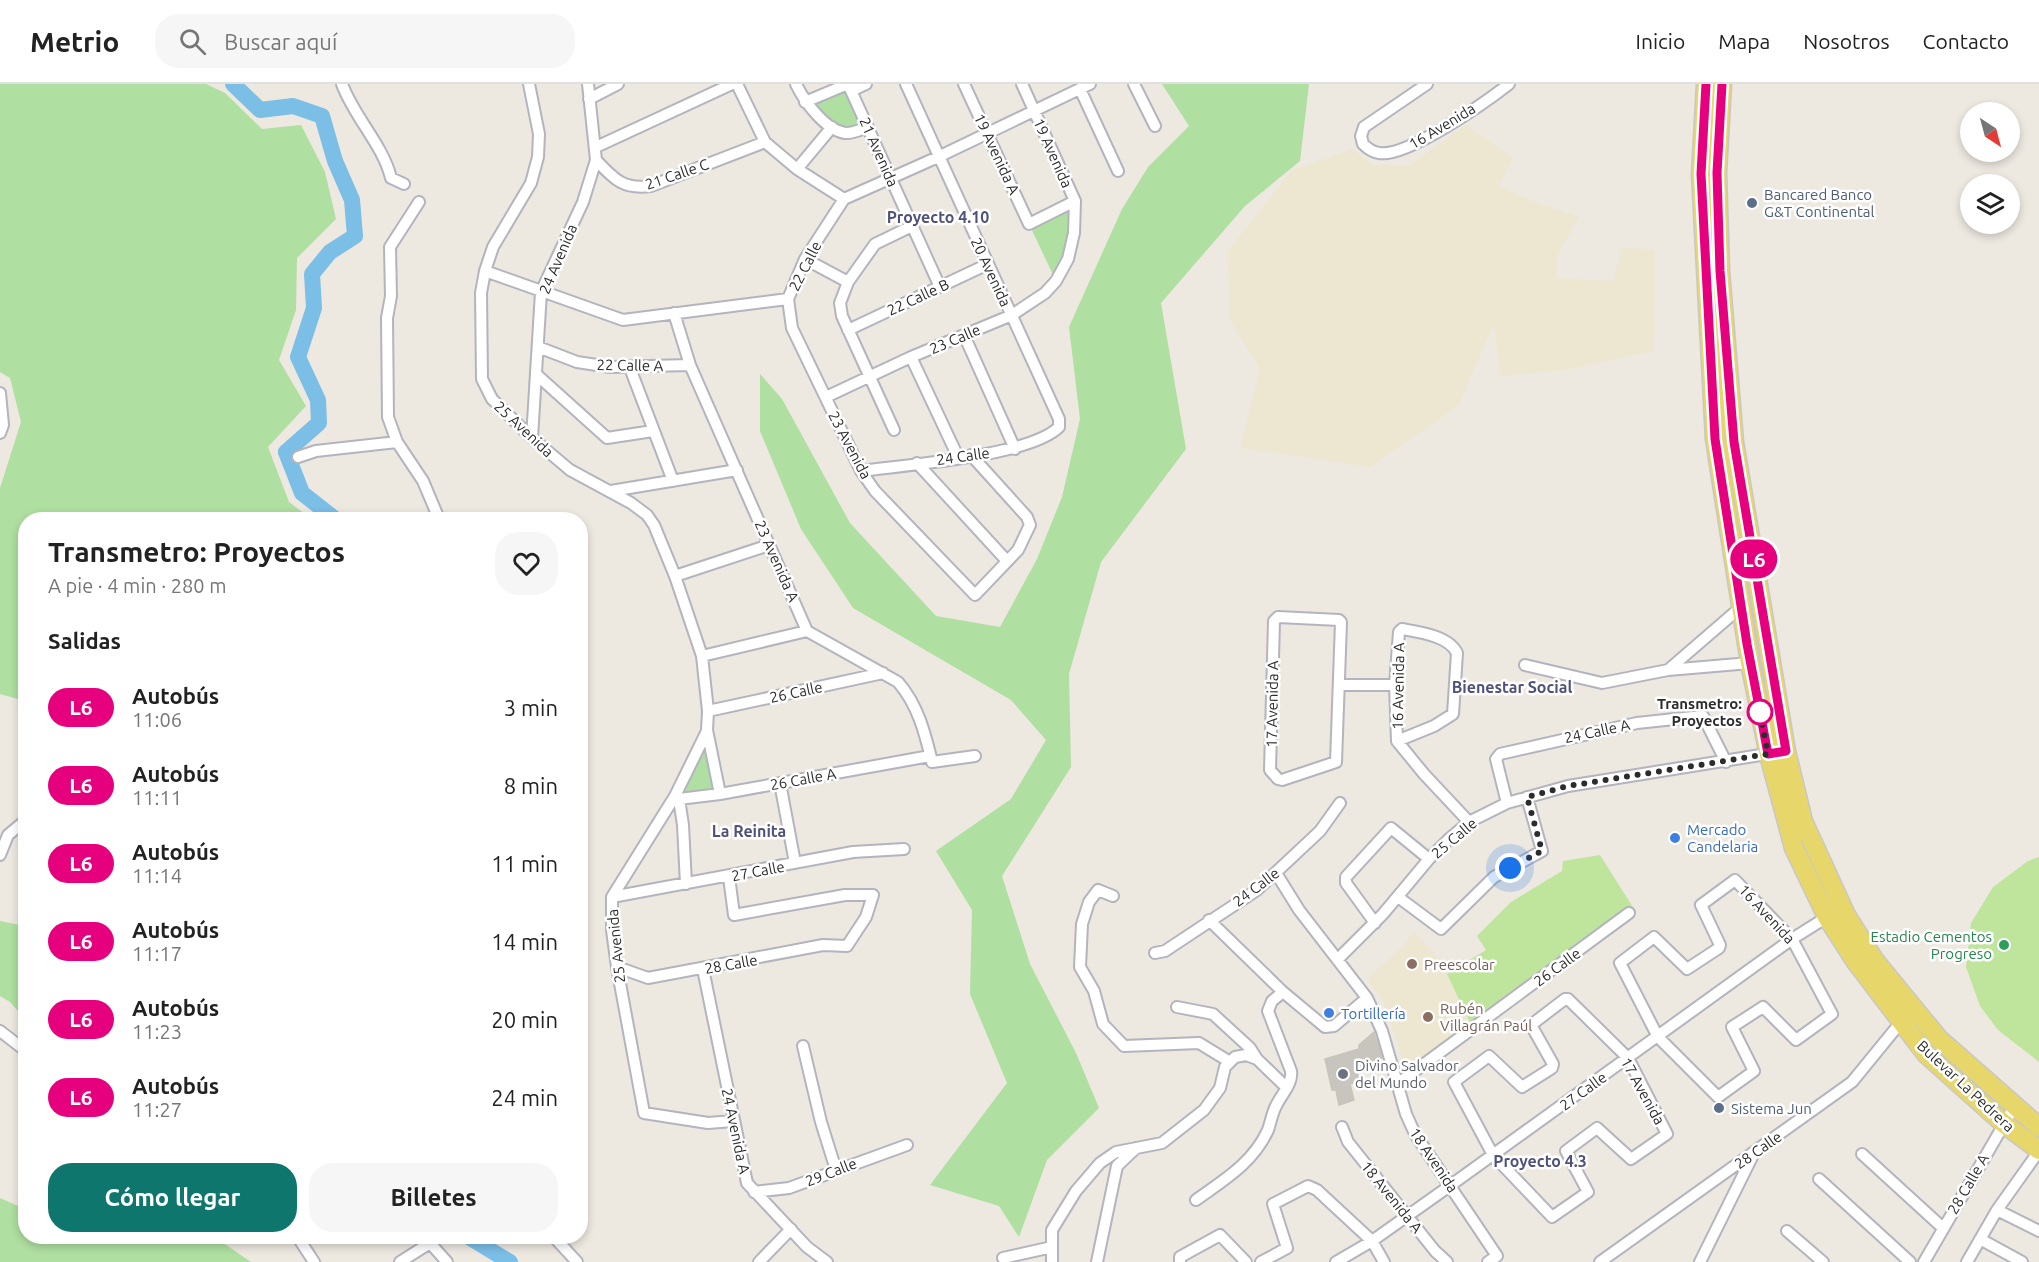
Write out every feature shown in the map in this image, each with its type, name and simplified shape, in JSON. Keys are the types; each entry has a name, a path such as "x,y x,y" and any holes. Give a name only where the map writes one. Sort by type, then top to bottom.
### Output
{"main road":[{"name":"Bulevar La Pedrera","path":"1706,84 1701,174 1715,439 1750,663 1777,753 1803,821 1846,915 1875,961 1939,1039 2039,1127"},
{"name":"Bulevar La Pedrera","path":"1722,84 1717,173 1720,271 1734,442 1777,753 1794,848 1827,917 1856,962 1926,1054 2003,1123 2039,1150"}],"street":[{"path":"342,84 365,130 388,165 391,178 404,184"},
{"name":"25 Avenida","path":"529,84 539,134 538,157 531,183 493,247 485,271 481,293 482,379 492,399 532,438 570,470 611,491 647,515 654,525 675,576 702,656 708,711 707,730 720,794"},
{"name":"24 Avenida","path":"532,438 541,292 583,202 596,160 588,84"},
{"path":"589,99 618,84"},
{"path":"596,147 732,84"},
{"path":"737,84 765,141 797,169 844,199 938,157 1085,86 1118,171"},
{"path":"796,84 805,102 831,127 846,133 868,127"},
{"path":"805,102 849,86 866,84"},
{"name":"20 Avenida","path":"906,84 1059,419 1059,427"},
{"name":"19 Avenida A","path":"964,84 1029,224 1075,201"},
{"name":"19 Avenida","path":"1022,84 1075,201 1074,232 1068,259"},
{"path":"1134,84 1155,126"},
{"name":"16 Avenida","path":"1427,84 1364,128 1361,136 1363,144 1379,154 1390,153 1417,144 1509,84"},
{"name":"21 Avenida","path":"849,86 940,287"},
{"path":"797,169 831,127"},
{"name":"21 Calle C","path":"596,160 616,180 637,188 651,186 765,141"},
{"name":"22 Calle","path":"485,271 623,320 788,299 805,259 844,199"},
{"path":"419,202 390,247 387,342 388,417 397,442 423,482 436,512"},
{"path":"894,430 842,316 840,303 848,282 875,244 912,226"},
{"path":"805,259 848,282"},
{"name":"23 Calle","path":"826,397 911,357 1012,315 1046,293 1056,281 1068,259"},
{"name":"22 Calle B","path":"848,330 987,264"},
{"name":"23 Avenida","path":"788,299 792,328 861,471 875,491 975,595 1007,561"},
{"name":"23 Avenida A","path":"674,314 690,365 807,631"},
{"path":"964,335 1015,449"},
{"name":"22 Calle A","path":"538,346 577,362 630,368 690,365"},
{"path":"911,357 958,457"},
{"path":"630,368 673,481"},
{"path":"537,375 607,438 653,431"},
{"path":"0,393 3,425 0,433"},
{"name":"24 Calle","path":"861,471 1015,449 1054,432 1059,427"},
{"path":"298,457 324,450 397,442"},
{"path":"917,463 1007,561 1018,550 1029,522 971,455"},
{"path":"611,491 737,470"},
{"path":"675,576 769,545"},
{"path":"1668,670 1741,607"},
{"name":"17 Avenida A","path":"1278,617 1339,620 1341,622 1340,685 1336,762 1282,780 1278,779 1270,770 1274,621 1278,617"},
{"name":"16 Avenida A","path":"1397,741 1451,717 1457,653 1452,645 1402,629 1399,632 1395,685 1397,741 1468,822"},
{"path":"702,656 807,631 898,682 908,693 917,710 931,759"},
{"path":"1525,665 1602,683 1668,670 1750,663"},
{"name":"26 Calle","path":"708,711 883,674"},
{"path":"1340,685 1395,685"},
{"name":"24 Calle A","path":"1507,803 1496,759 1500,754 1636,723 1702,715 1726,762"},
{"name":"25 Avenida","path":"707,730 677,797 612,897 612,930 616,967 644,1113 708,1124 733,1121"},
{"name":"25 Calle","path":"1338,959 1398,897 1429,859 1468,822 1507,803 1568,786 1777,753"},
{"name":"26 Calle A","path":"677,797 720,794 931,759 975,756"},
{"path":"780,783 795,863"},
{"path":"677,797 683,825 686,884"},
{"path":"1398,897 1441,929 1494,877 1542,851 1527,797"},
{"name":"24 Calle","path":"1155,953 1165,951 1257,890 1320,831 1340,803"},
{"path":"0,855 8,835 18,827"},
{"path":"1375,922 1346,884 1346,877 1391,828 1429,859"},
{"name":"27 Calle","path":"612,897 729,877 853,852 904,849"},
{"name":"18 Avenida","path":"1276,873 1299,910 1367,998 1382,1031 1406,1114 1415,1134 1451,1185 1492,1259"},
{"name":"28 Calle","path":"616,967 648,978 823,945 847,946 866,917 873,895 845,896 734,915 729,877"},
{"name":"16 Avenida","path":"1734,880 1792,939 1832,1014 1796,1040 1763,1007 1732,1027 1754,1071 1718,1097 1658,1036 1620,963 1654,937 1687,969 1720,947 1701,905 1734,880"},
{"path":"1113,896 1098,890 1089,902 1082,924 1080,968 1094,991 1103,1024 1124,1046 1200,1043 1230,1062"},
{"name":"26 Calle","path":"1397,1084 1629,913"},
{"name":"27 Calle","path":"1336,1262 1372,1241 1792,939 1827,917"},
{"path":"1209,920 1283,992 1322,1026 1329,1028 1336,1025 1367,998"},
{"name":"24 Avenida A","path":"703,969 743,1173 754,1192 807,1247 827,1262"},
{"path":"1196,1200 1243,1167 1257,1149 1268,1129 1275,1108 1291,1080 1292,1074 1268,1011 1272,1001 1283,992"},
{"name":"17 Avenida","path":"1568,999 1628,1058 1667,1134 1631,1159 1597,1128 1566,1150 1588,1192 1552,1217 1493,1155 1455,1081 1489,1056 1520,1087 1527,1086 1552,1068 1553,1064 1531,1025 1568,999"},
{"path":"1177,1007 1213,1014 1250,1048 1257,1059 1286,1087"},
{"name":"28 Calle","path":"1600,1262 1852,1083 1901,1022"},
{"path":"0,1031 18,1045"},
{"path":"803,1046 821,1122 836,1170"},
{"path":"1052,1262 1052,1230 1076,1191 1100,1163 1116,1152 1162,1143 1204,1110 1220,1088 1225,1067 1230,1062 1242,1055 1257,1059"},
{"name":"28 Calle A","path":"1924,1262 2014,1107"},
{"name":"18 Avenida A","path":"1342,1127 1348,1142 1447,1262"},
{"name":"29 Calle","path":"754,1192 789,1188 907,1145"},
{"path":"1097,1262 1117,1166 1137,1148"},
{"path":"1966,1262 1997,1210 2039,1150"},
{"path":"1700,1262 1754,1152"},
{"path":"1862,1154 1943,1228"},
{"path":"1820,1179 1910,1262"},
{"path":"1261,1262 1287,1248 1273,1204 1308,1186 1317,1190 1372,1241 1384,1262"},
{"path":"1997,1210 2039,1231"},
{"path":"759,1262 791,1229"},
{"path":"1787,1232 1823,1262"},
{"path":"1180,1260 1220,1235 1246,1262"},
{"path":"1980,1239 2022,1262"},
{"path":"302,1244 314,1262"},
{"path":"400,1262 428,1244"},
{"path":"431,1244 447,1262"},
{"path":"560,1244 577,1262"},
{"path":"1003,1257 1052,1247"}],"shaded area":[{"path":"1466,125 1513,158 1499,186 1532,201 1579,217 1558,255 1556,278 1613,281 1622,247 1655,250 1654,351 1566,370 1500,376 1494,323 1459,405 1371,467 1240,448 1260,369 1229,318 1228,251 1291,171 1352,149 1373,165 1410,165"},
{"name":"Rubén Villagrán Paúl","path":"1413,931 1434,953 1447,974 1474,1031 1408,1076 1384,1003 1367,979 1404,945"}],"green space":[{"path":"0,84 206,84 225,93 262,129 301,125 325,172 336,219 297,258 296,310 279,360 306,406 268,447 289,502 303,512 18,512 18,699 0,694 0,488 21,422 10,378 0,372"},
{"path":"848,84 868,127 846,133 805,102"},
{"path":"1162,84 1309,84 1300,161 1245,206 1161,303 1186,449 1101,562 1069,674 1071,767 1002,876 1030,964 1076,1053 1099,1108 1047,1160 1019,1237 999,1206 930,1185 1007,1083 970,994 972,910 936,851 1011,799 1046,740 1011,700 853,608 801,529 760,431 760,374 782,399 850,523 936,616 1000,627 1037,559 1062,497 1080,419 1069,327 1122,209 1148,167 1189,126"},
{"path":"1075,201 1074,233 1056,281 1029,224"},
{"path":"707,746 715,788 682,793"},
{"path":"1600,855 1636,912 1474,1031 1447,974 1486,950 1477,936 1511,902 1562,871 1563,861"},
{"name":"Estadio Cementos Progreso","path":"2039,857 2039,1062 1998,1030 1980,1006 1966,967 1971,923 1993,887 2028,861"},
{"path":"0,921 18,925 18,1011 10,1002 0,996"},
{"path":"0,1198 18,1206 18,1244 225,1244 251,1262 0,1262"}],"building":[{"name":"Divino Salvador del Mundo","path":"1374,1032 1382,1058 1356,1067 1359,1081 1350,1084 1354,1100 1339,1105 1336,1090 1332,1090 1325,1059 1359,1049 1359,1045"}],"waterway":[{"path":"233,84 260,110 293,106 322,116 335,161 352,200 355,236 330,252 312,274 314,308 298,357 318,400 319,423 286,452 302,493 326,512"},
{"path":"480,1244 510,1262"}],"bus line":[{"name":"L6","path":"1706,84 1701,174 1715,439 1750,663 1768,754 1786,751 1734,442 1720,271 1717,173 1722,84"}],"place":[{"name":"Bancared Banco G&T Continental","path":"1752,203"},
{"name":"Transmetro: Proyectos","path":"1760,712"},
{"name":"Mercado Candelaria","path":"1675,838"},
{"name":"Estadio Cementos Progreso","path":"2004,945"},
{"name":"Preescolar","path":"1412,964"},
{"name":"Tortillería","path":"1329,1013"},
{"name":"Rubén Villagrán Paúl","path":"1428,1017"},
{"name":"Divino Salvador del Mundo","path":"1343,1074"},
{"name":"Sistema Jun","path":"1719,1108"}],"district":[{"name":"Proyecto 4.10","path":"938,217"},
{"name":"Bienestar Social","path":"1512,687"},
{"name":"La Reinita","path":"749,831"},
{"name":"Proyecto 4.3","path":"1540,1161"}],"route":[{"path":"1510,868 1542,851 1527,797 1568,786 1768,754 1759,708 1760,712"}]}
